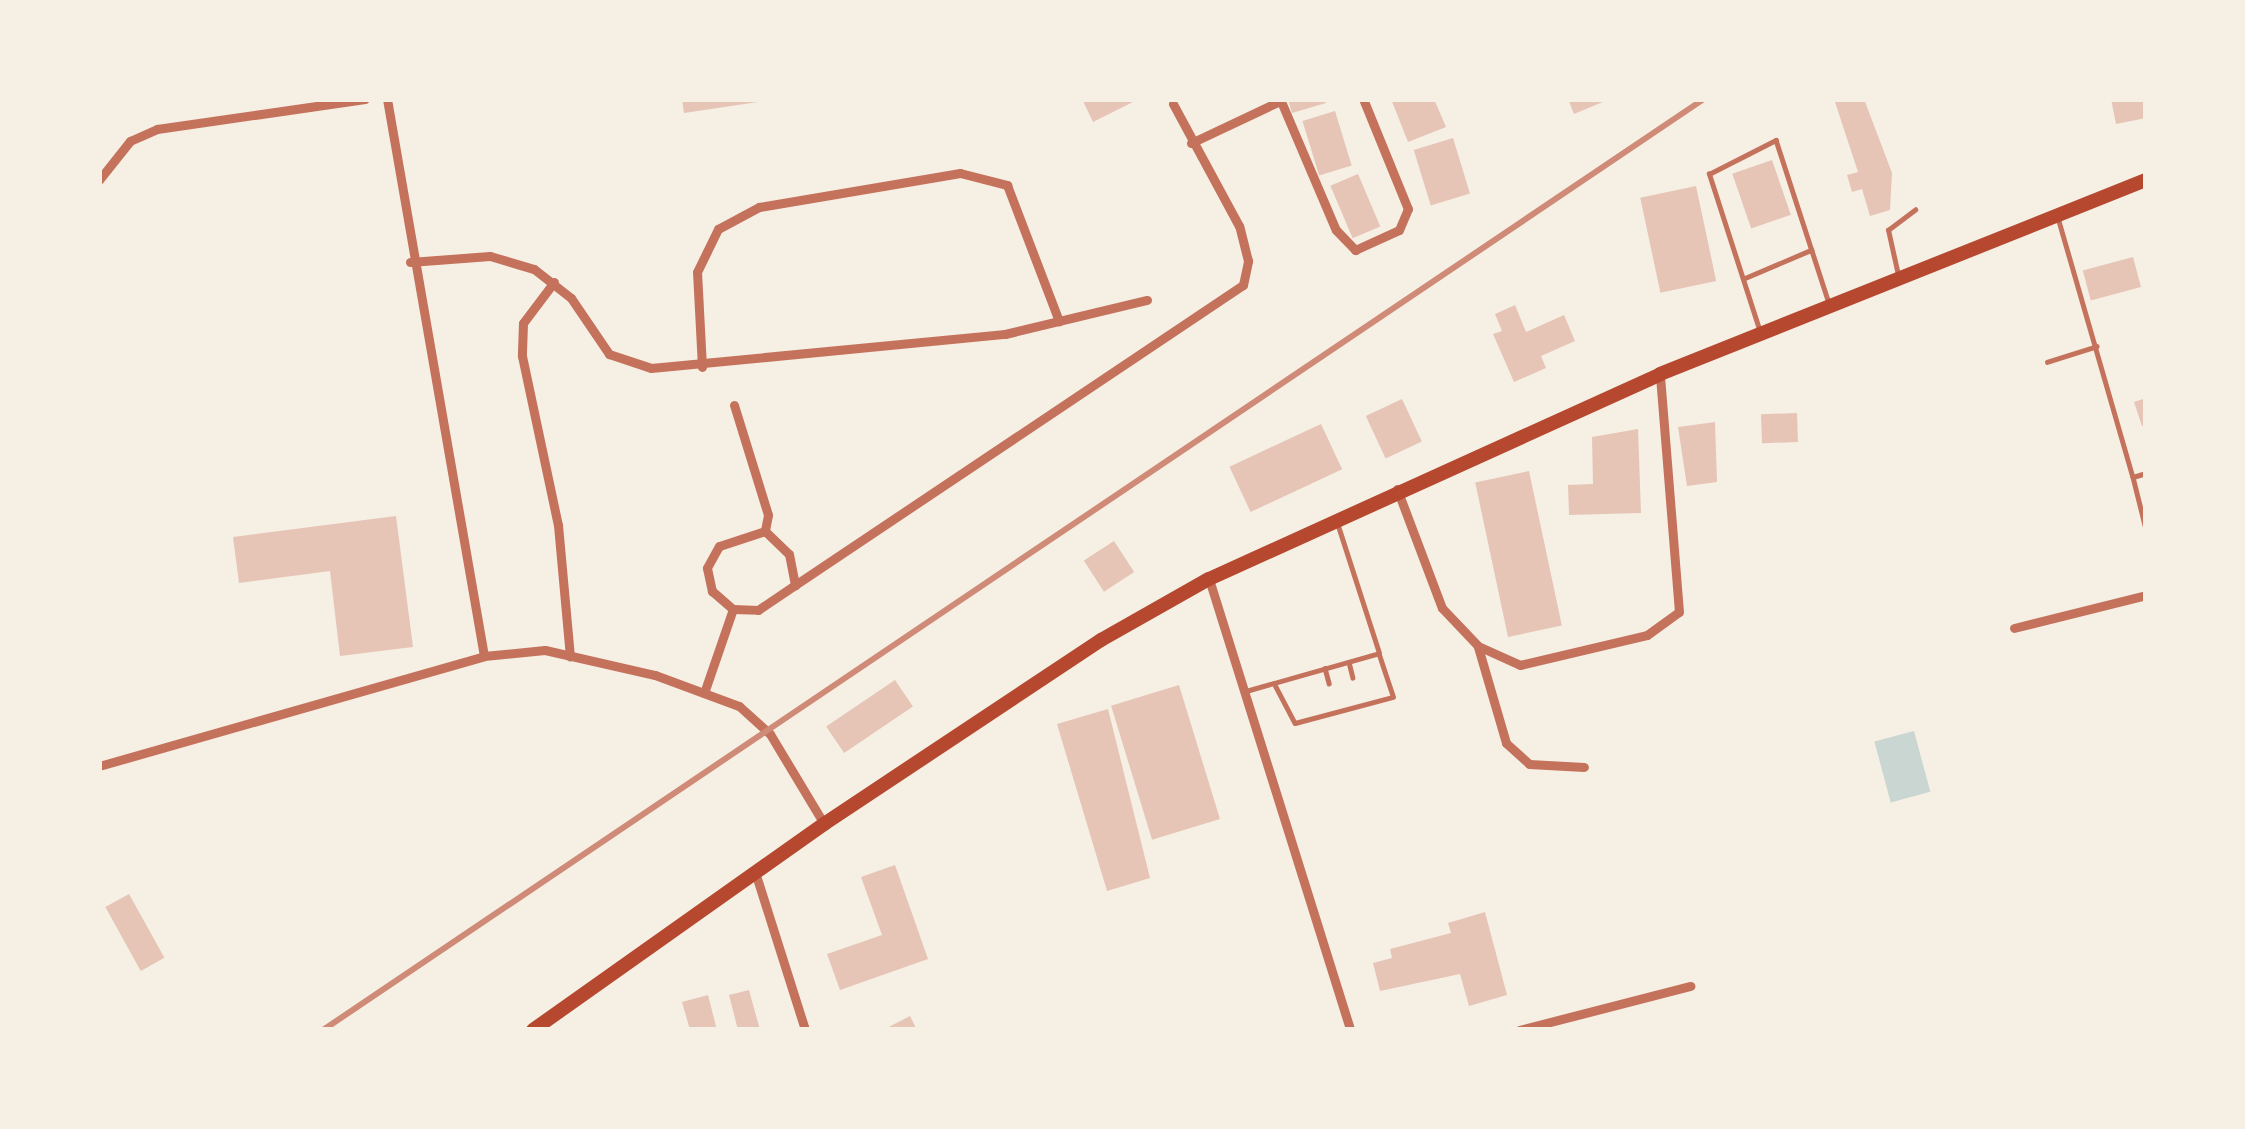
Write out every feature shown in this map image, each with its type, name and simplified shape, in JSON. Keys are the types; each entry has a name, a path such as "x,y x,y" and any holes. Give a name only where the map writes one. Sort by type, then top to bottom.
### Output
{"main road":[{"path":"533,1030 824,824 1101,640 1209,579 1335,515 1660,374 2146,180"}],"street":[{"path":"99,180 130,141 157,129 365,99"},
{"path":"387,99 410,262 484,656"},
{"path":"1191,143 1280,100 1343,243 1355,250 1379,244 1399,230 1408,209 1363,99"},
{"path":"765,530 732,536 707,568 712,591 733,610 758,610 1243,285 1249,261 1239,226 1173,104"},
{"path":"702,367 697,272 718,229 781,202 961,173 1007,184 1059,321"},
{"path":"410,262 490,256 554,282 609,354 651,368 702,367 894,340 1005,334 1147,300"},
{"path":"554,282 523,323 522,356 558,525 570,656"},
{"path":"1397,489 1442,608 1478,646 1520,665 1647,635 1679,612 1660,374"},
{"path":"734,405 768,515 765,530"},
{"path":"765,530 789,554 795,585"},
{"path":"1209,579 1240,693 1350,1030"},
{"path":"2014,628 2146,595"},
{"path":"704,693 733,610"},
{"path":"1478,646 1506,743 1529,764 1584,767"},
{"path":"99,766 515,650 570,656 704,693 756,718 824,824"},
{"path":"755,872 805,1030"},
{"path":"1519,1030 1690,986"}],"lane":[{"path":"1761,335 1709,174 1776,140 1831,308"},
{"path":"1899,280 1888,230 1915,210"},
{"path":"2058,216 2146,529"},
{"path":"1743,279 1811,250"},
{"path":"2048,362 2097,346"},
{"path":"2133,477 2146,473"},
{"path":"1274,683 1295,723 1393,697 1335,515"},
{"path":"1240,693 1378,653"},
{"path":"1349,662 1353,678"},
{"path":"1325,668 1329,683"},
{"path":"1304,675 1308,689"},
{"path":"1358,698 1360,706"},
{"path":"1334,704 1336,712"},
{"path":"1314,709 1317,718"}],"shaded area":[{"path":"1914,731 1930,792 1891,802 1874,742"}],"building":[{"path":"682,99 758,99 758,102 684,113"},
{"path":"1082,99 1131,99 1133,102 1093,122"},
{"path":"1288,99 1325,99 1326,103 1292,113"},
{"path":"1391,99 1434,99 1446,127 1408,142"},
{"path":"1568,99 1610,99 1574,114"},
{"path":"1834,99 1864,99 1892,173 1890,210 1870,216 1862,189 1852,192 1847,175 1858,172"},
{"path":"2111,99 2146,99 2146,118 2116,124"},
{"path":"1335,111 1352,166 1319,175 1302,121"},
{"path":"1453,138 1470,193 1431,205 1414,150"},
{"path":"1772,160 1791,215 1751,229 1732,174"},
{"path":"1358,174 1380,226 1353,238 1330,186"},
{"path":"1696,186 1716,281 1660,293 1640,198"},
{"path":"2133,257 2141,287 2091,300 2083,270"},
{"path":"1515,305 1526,332 1564,315 1575,341 1541,356 1546,368 1514,382 1493,334 1502,331 1495,314"},
{"path":"2146,398 2146,425 2142,426 2134,402"},
{"path":"1402,399 1422,442 1386,459 1366,416"},
{"path":"1797,413 1798,442 1762,443 1761,414"},
{"path":"1715,422 1717,482 1687,486 1678,427"},
{"path":"1321,424 1342,469 1251,512 1229,467"},
{"path":"1638,429 1641,513 1569,515 1568,485 1593,484 1592,437"},
{"path":"1529,471 1562,626 1508,637 1475,482"},
{"path":"396,516 413,647 340,656 330,571 239,583 233,537"},
{"path":"1114,541 1134,572 1104,592 1084,561"},
{"path":"895,680 913,707 844,753 826,726"},
{"path":"1179,685 1220,819 1152,840 1111,706"},
{"path":"1108,709 1150,878 1107,891 1057,724"},
{"path":"895,865 928,959 840,990 827,954 882,935 861,877"},
{"path":"129,894 164,958 141,971 105,907"},
{"path":"1485,912 1507,995 1469,1006 1460,974 1380,991 1373,963 1392,958 1390,949 1451,933 1448,923"},
{"path":"749,990 760,1030 738,1030 729,995"},
{"path":"708,995 717,1030 690,1030 682,1002"},
{"path":"910,1016 917,1030 883,1030"}],"railway":[{"path":"323,1030 1704,99"}]}
